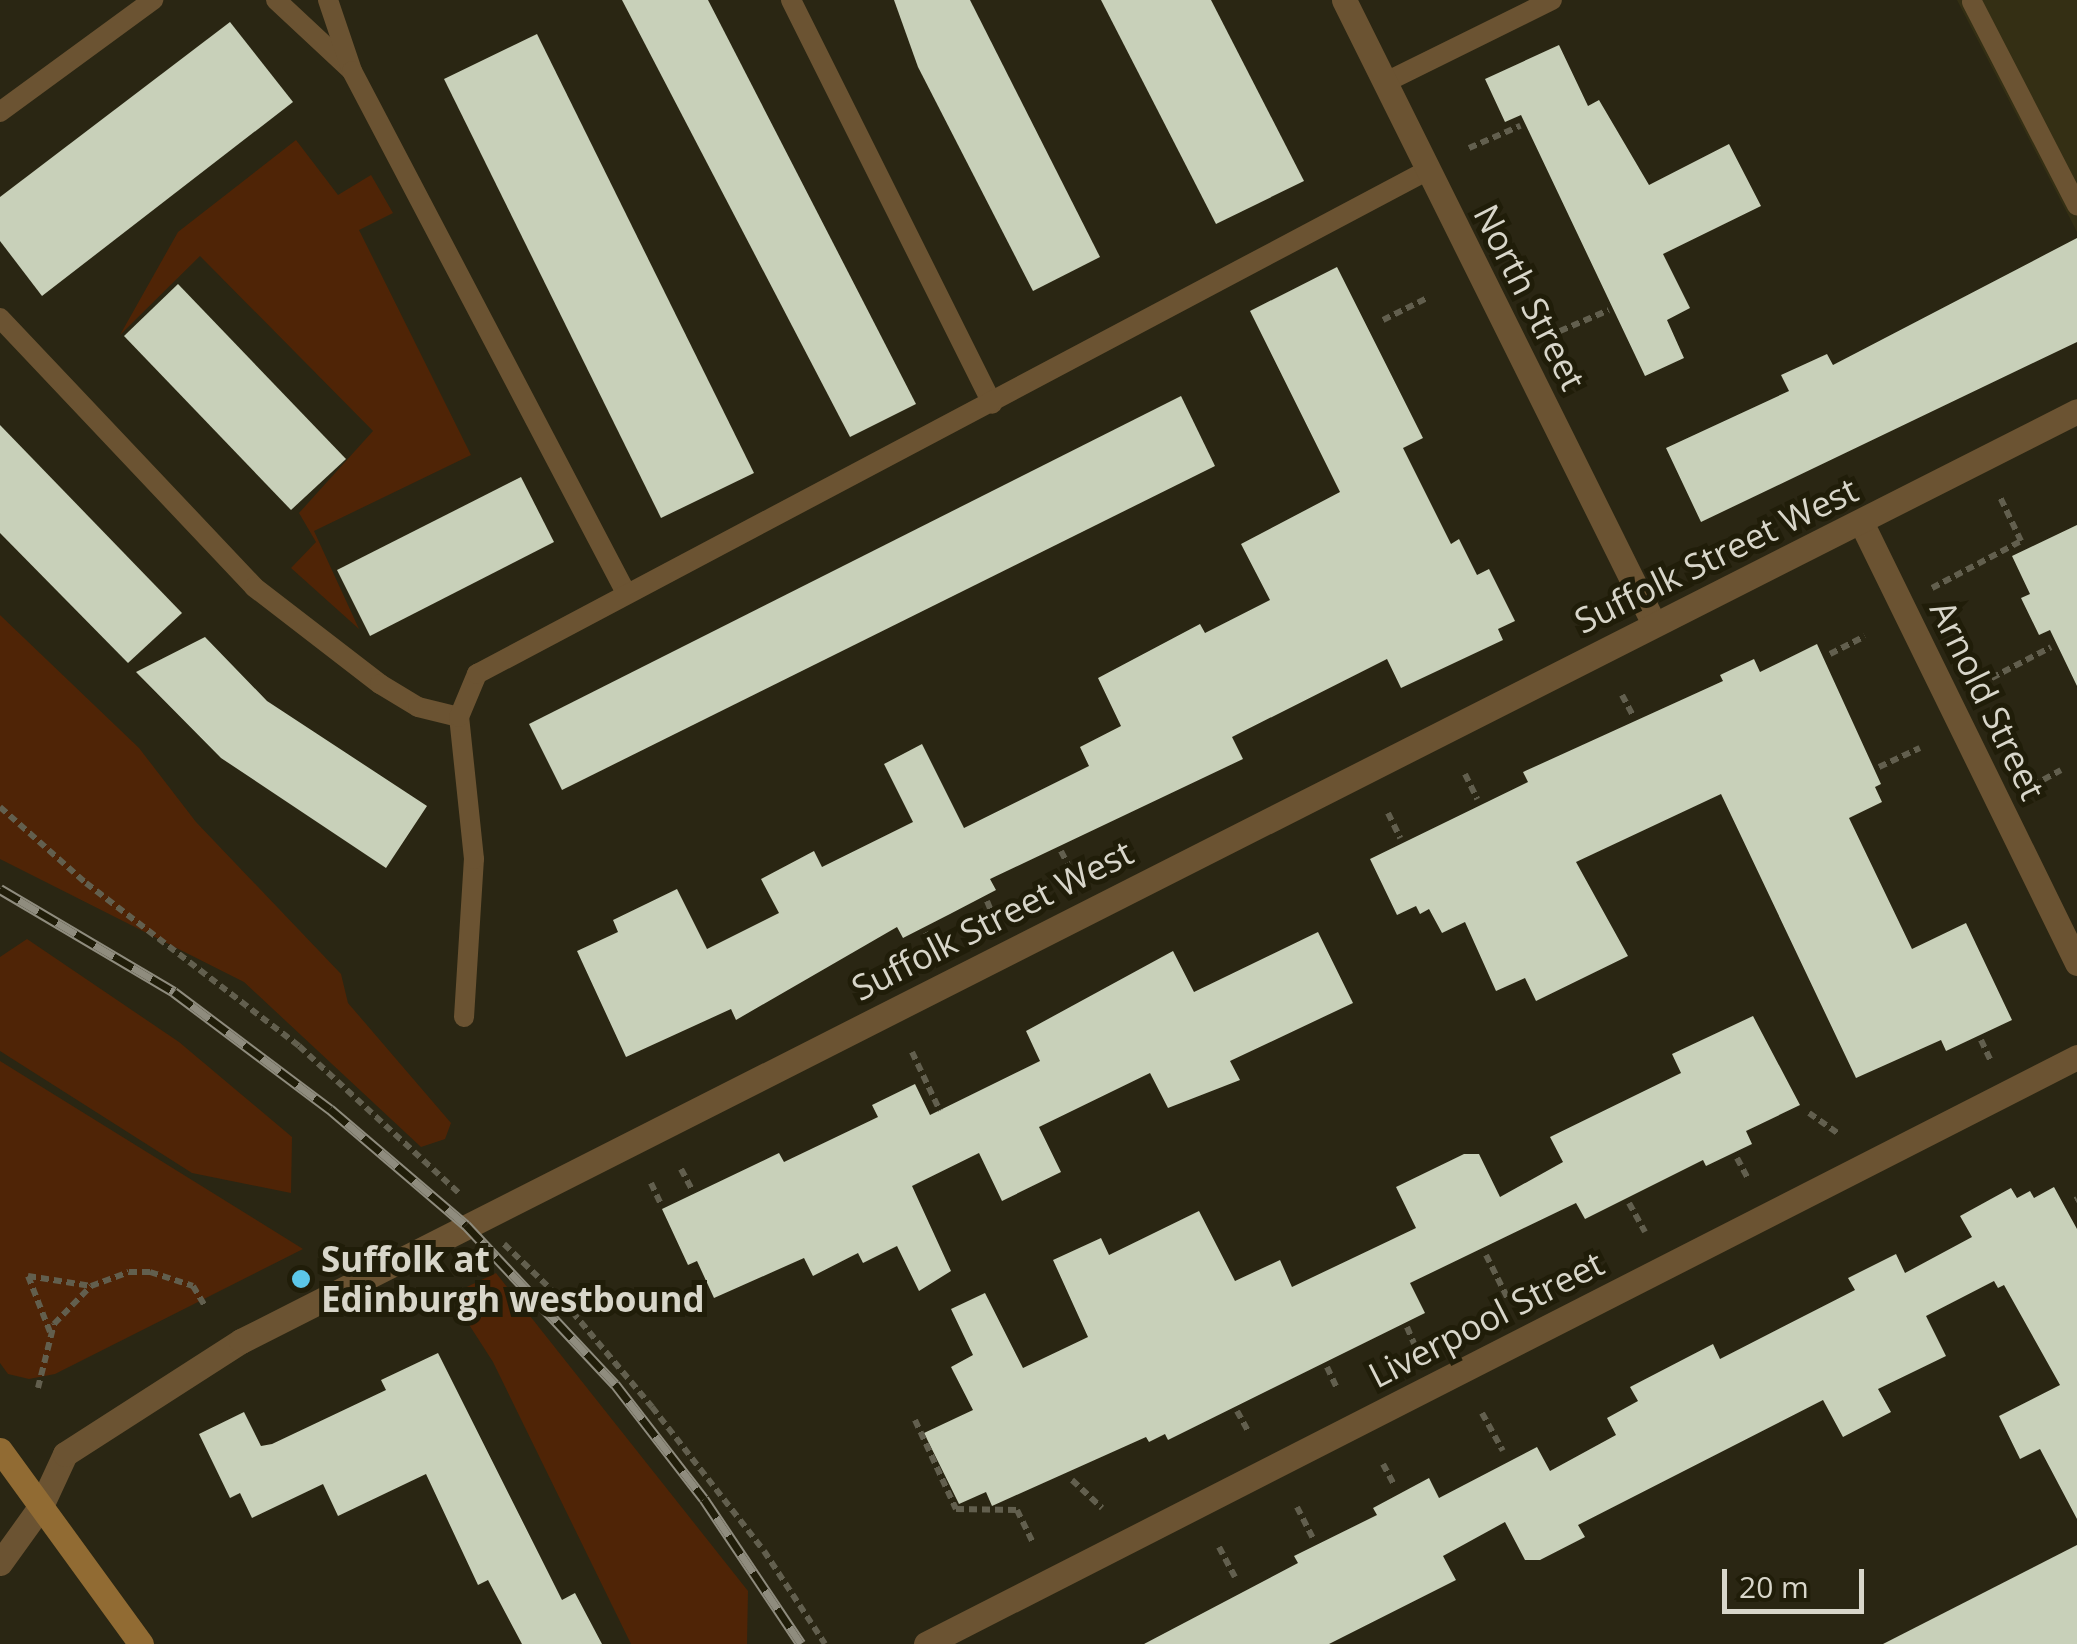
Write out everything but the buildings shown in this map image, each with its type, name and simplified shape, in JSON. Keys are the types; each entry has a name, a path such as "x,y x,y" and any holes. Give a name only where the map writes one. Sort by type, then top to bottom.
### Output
{"main road":[{"path":"0,1450 142,1644"}],"street":[{"name":"North Street","path":"1344,0 1654,624"},
{"name":"Suffolk Street West","path":"0,1563 42,1506 65,1454 241,1341 2077,411"},
{"name":"Arnold Street","path":"1861,522 2077,963"},
{"name":"Liverpool Street","path":"926,1644 2077,1057"}],"lane":[{"path":"0,112 153,0"},
{"path":"276,0 352,71"},
{"path":"328,0 352,71 626,593"},
{"path":"791,0 992,404"},
{"path":"1386,82 1552,0"},
{"path":"1972,2 2077,206"},
{"path":"464,1017 474,859 460,717 477,674 1428,170"},
{"path":"0,318 254,587 380,684 418,708 460,717"}],"path":[{"path":"1469,148 1520,126"},
{"path":"1382,320 1427,298"},
{"path":"1560,332 1608,310"},
{"path":"1932,588 2021,542 2000,497"},
{"path":"1830,654 1865,636"},
{"path":"1980,684 2051,647"},
{"path":"1622,695 1633,716"},
{"path":"1879,767 1920,748"},
{"path":"2031,786 2061,770"},
{"path":"1465,774 1478,799"},
{"path":"0,806 86,883 299,1046 463,1198"},
{"path":"1388,813 1400,838"},
{"path":"1061,851 1071,871"},
{"path":"987,901 990,911"},
{"path":"926,932 930,942"},
{"path":"912,1052 940,1111"},
{"path":"1809,1112 1838,1134"},
{"path":"1736,1158 1748,1179"},
{"path":"680,1169 692,1190"},
{"path":"652,1183 661,1204"},
{"path":"1629,1203 1645,1232"},
{"path":"514,1253 652,1407 764,1552 825,1644"},
{"path":"1486,1255 1509,1300"},
{"path":"38,1388 51,1333 92,1286 128,1272 150,1272 193,1286 204,1306"},
{"path":"51,1333 28,1276 92,1286"},
{"path":"1407,1328 1416,1348"},
{"path":"1326,1367 1338,1388"},
{"path":"1237,1411 1249,1433"},
{"path":"1482,1414 1503,1451"},
{"path":"915,1420 956,1508 1017,1510 1034,1542"},
{"path":"1383,1464 1394,1484"},
{"path":"1072,1480 1102,1508"},
{"path":"1297,1507 1313,1538"},
{"path":"1219,1547 1235,1577"}],"shaded area":[{"path":"1957,0 2077,0 2077,232 2045,170"},
{"path":"296,140 338,195 371,175 393,213 359,230 471,455 314,531 359,629 291,568 316,542 299,513 373,431 200,256 120,335 178,232"},
{"path":"0,615 139,748 196,822 341,974 348,1003 451,1123 445,1139 421,1147 244,982 0,859"},
{"path":"27,939 179,1042 292,1137 291,1193 192,1173 0,1051 0,957"},
{"path":"0,1061 303,1249 55,1374 29,1379 8,1374 0,1363"},
{"path":"496,1273 748,1591 747,1644 631,1644 493,1362 450,1295"}],"railway":[{"path":"0,889 174,992 330,1109 466,1225 615,1384 704,1499 801,1644"}],"place":[{"name":"Suffolk at Edinburgh westbound","path":"301,1279"}]}
